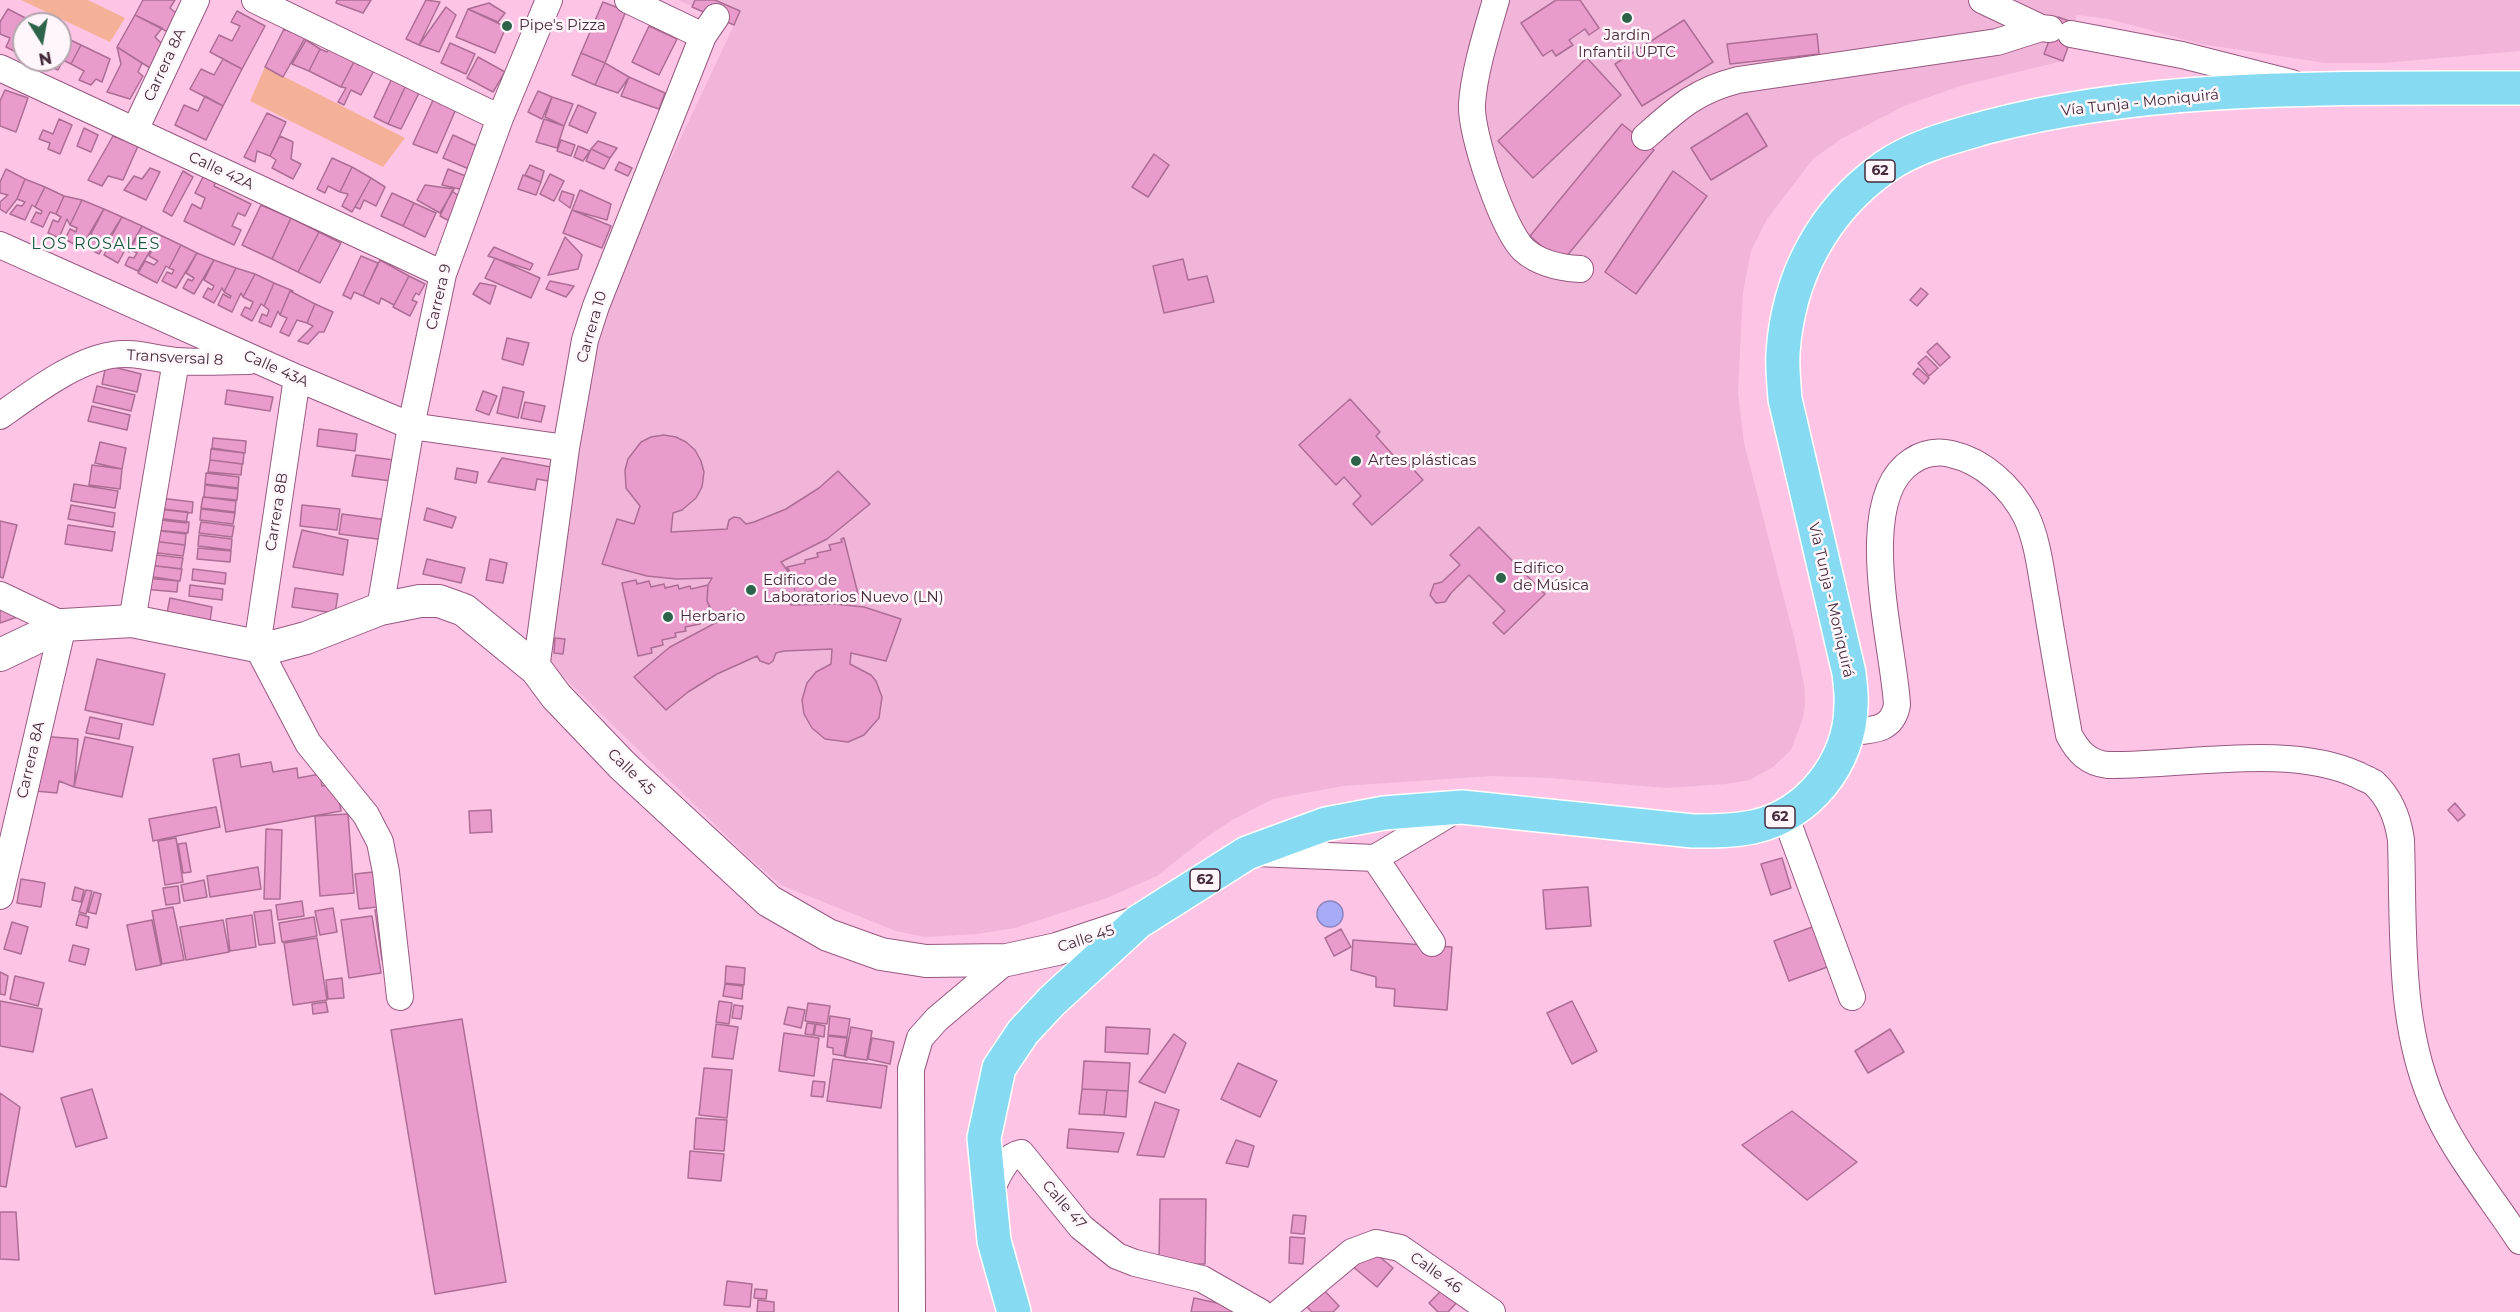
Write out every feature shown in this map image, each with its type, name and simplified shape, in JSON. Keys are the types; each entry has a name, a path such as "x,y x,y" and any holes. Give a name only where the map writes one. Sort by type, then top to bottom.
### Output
{"main road":[{"name":"Vía Tunja - Moniquirá","path":"1014,1312 994,1241 984,1138 999,1068 1023,1032 1052,1001 1138,922 1247,853 1326,824 1384,813 1462,807 1693,831 1754,827 1785,815 1807,800 1827,778 1839,759 1848,732 1851,706 1849,673 1785,399 1782,356 1787,318 1797,279 1813,245 1833,215 1886,166 1915,150 2008,122 2089,106 2169,97 2316,89 2520,88"}],"street":[{"name":"Carrera 8A","path":"135,130 196,0"},
{"path":"255,0 500,118"},
{"name":"Carrera 9","path":"380,609 411,426 442,274 500,118 549,0"},
{"path":"628,0 716,14"},
{"path":"1496,0 1472,104 1474,133 1513,236 1525,250 1549,264 1580,269"},
{"path":"1982,0 2055,30 2182,55 2316,89"},
{"name":"Carrera 10","path":"536,669 566,448 585,340 596,306 716,14"},
{"path":"1645,136 1700,92 1738,80 1997,42 2055,30"},
{"name":"Calle 42A","path":"0,68 442,274"},
{"name":"Calle 43A","path":"0,245 297,378 411,426 566,448"},
{"name":"Transversal 8","path":"0,416 38,389 82,365 111,355 137,354 176,361 259,361"},
{"path":"132,621 176,361"},
{"name":"Carrera 8B","path":"257,646 297,378"},
{"path":"1848,732 1875,730 1886,725 1895,717 1897,705 1880,563 1880,527 1891,483 1904,466 1916,458 1933,453 1949,454 1972,460 1990,473 2016,499 2027,519 2038,557 2069,735 2084,756 2096,764 2117,765 2280,759 2309,761 2346,770 2373,782 2386,799 2397,817 2401,840 2409,1018 2417,1058 2439,1116 2520,1241"},
{"path":"0,596 63,625"},
{"name":"Calle 45","path":"63,625 132,621 257,646 276,646 306,638 380,609 420,601 439,601 464,610 536,669 556,696 623,766 769,901 828,935 881,954 926,961 1007,960 1057,949 1138,922"},
{"name":"Carrera 8A","path":"0,896 63,625"},
{"path":"0,655 63,625"},
{"path":"257,646 308,743 366,815 380,842 386,872 400,996"},
{"path":"1247,853 1375,858 1462,807"},
{"path":"1785,815 1852,997"},
{"path":"1375,858 1432,942"},
{"path":"912,1312 911,1069 921,1038 926,1031 1007,960"},
{"name":"Calle 47","path":"989,1194 1005,1164 1014,1154 1021,1153 1081,1227 1117,1256 1135,1263 1202,1279 1260,1312"},
{"name":"Calle 46","path":"1281,1312 1352,1252 1376,1243 1400,1248 1492,1312"}],"shaded area":[{"path":"21,0 88,0 125,18 110,42 72,24 72,12 46,12"},
{"path":"678,0 2520,0 2520,51 2383,63 2326,63 2201,44 2109,19 2077,15 2063,61 1960,86 1904,106 1841,139 1813,159 1767,219 1751,251 1743,292 1738,393 1744,443 1795,641 1804,684 1805,703 1803,718 1791,750 1773,767 1750,780 1666,788 1549,778 1492,776 1343,786 1273,799 1232,820 1157,876 1107,898 1015,928 977,934 925,937 896,931 781,885 747,856 546,660 598,314 734,25"},
{"path":"265,67 405,138 383,167 250,101"}],"water":[{"path":"1330,901 1339,905 1343,914 1339,923 1330,927 1321,923 1317,914 1321,905"}],"building":[{"path":"143,0 175,0 170,8 176,13 168,32 135,15"},
{"path":"337,0 371,0 363,13 336,3"},
{"path":"426,0 440,2 419,45 406,39"},
{"path":"695,0 715,0 740,11 734,25 692,7"},
{"path":"1556,0 1580,0 1599,28 1589,35 1585,29 1569,40 1573,45 1556,56 1552,50 1543,56 1521,23"},
{"path":"603,2 626,11 605,63 581,53"},
{"path":"489,3 505,13 498,22 468,9"},
{"path":"446,7 456,15 439,52 419,45"},
{"path":"8,9 14,12 12,50 6,47 10,38 0,34 0,22"},
{"path":"468,9 506,27 495,53 456,37"},
{"path":"237,11 265,26 242,69 210,52 219,35 232,41 240,26 231,22"},
{"path":"135,15 162,28 155,37 162,44 150,68 117,47"},
{"path":"2058,17 2075,23 2063,61 2044,54"},
{"path":"1684,20 1713,62 1642,106 1615,64"},
{"path":"296,23 310,29 283,77 265,67 284,29 291,32"},
{"path":"649,26 677,39 659,75 632,62"},
{"path":"1817,34 1819,54 1730,64 1727,44"},
{"path":"306,40 320,49 309,71 292,64"},
{"path":"72,41 81,45 72,62"},
{"path":"450,43 475,54 466,74 441,63"},
{"path":"331,44 357,56 341,87 309,71 320,49 327,52"},
{"path":"81,45 110,59 102,82 96,79 91,85 79,80 84,71 72,65"},
{"path":"117,47 142,63 138,72 143,76 130,99 107,92 121,64"},
{"path":"581,53 605,63 595,85 572,75"},
{"path":"364,56 378,63 361,95 351,90 344,105 338,102 346,88 341,87 354,62 359,65"},
{"path":"478,57 505,72 493,92 467,78"},
{"path":"1587,58 1621,95 1533,178 1498,141"},
{"path":"223,59 242,69 223,106 190,89 201,69 214,75"},
{"path":"605,63 629,77 618,93 595,85"},
{"path":"393,76 407,83 388,124 374,117"},
{"path":"629,77 665,93 659,109 621,96"},
{"path":"407,83 421,89 401,129 388,124"},
{"path":"5,90 28,98 16,132 0,126 0,101"},
{"path":"538,91 552,97 542,119 528,112"},
{"path":"205,96 223,106 206,140 175,125 184,105 198,111"},
{"path":"552,97 573,104 564,126 545,117"},
{"path":"434,98 456,109 437,153 413,144"},
{"path":"578,105 596,113 587,133 569,125"},
{"path":"267,113 286,122 270,156 257,151 255,162 244,157"},
{"path":"1747,113 1767,146 1711,180 1691,148"},
{"path":"59,119 72,125 60,154 48,149 50,143 39,139 43,130 53,134"},
{"path":"544,119 564,126 557,148 536,142"},
{"path":"1622,124 1654,150 1561,263 1530,236"},
{"path":"84,128 98,135 91,152 77,146"},
{"path":"453,135 479,147 469,169 443,158"},
{"path":"113,136 138,146 123,180 108,176 102,186 88,180"},
{"path":"280,136 293,142 291,159 301,164 293,179 272,168 276,160 270,156"},
{"path":"561,140 575,145 571,156 557,151"},
{"path":"598,141 617,148 610,158 591,149"},
{"path":"578,146 590,151 583,161 574,157"},
{"path":"591,149 610,158 604,169 586,161"},
{"path":"1154,154 1169,165 1148,197 1132,187"},
{"path":"332,158 352,167 340,192 328,186 325,193 317,189"},
{"path":"619,162 632,168 628,176 615,170"},
{"path":"530,165 544,171 541,182 525,175"},
{"path":"352,167 371,178 352,212 342,206 348,194 340,192"},
{"path":"150,168 160,172 146,200 124,190 134,176 142,179"},
{"path":"6,169 25,179 17,199 6,213 0,209 0,202 8,195 0,193 0,182"},
{"path":"207,169 219,175 214,186 251,204 245,216 238,213 232,226 241,230 234,245 184,221 192,204 201,209 205,198 195,193"},
{"path":"448,169 468,177 464,190 442,185"},
{"path":"183,171 193,177 172,216 163,211"},
{"path":"1673,171 1707,196 1636,294 1605,272"},
{"path":"550,174 564,181 554,201 540,194"},
{"path":"523,175 541,182 536,195 518,189"},
{"path":"371,178 385,187 376,206 364,200 360,209 355,207"},
{"path":"25,179 45,187 35,207 32,205 25,220 10,214 17,205 22,206 25,202 17,199"},
{"path":"425,185 454,189 440,213 417,200"},
{"path":"45,187 64,196 56,214 50,212 43,227 31,222 36,212 41,214 42,211 35,207"},
{"path":"580,190 611,204 607,220 572,210"},
{"path":"452,191 464,200 455,224 440,216"},
{"path":"562,191 574,195 570,208 559,200"},
{"path":"392,193 414,203 403,226 381,216"},
{"path":"64,196 82,200 70,225 67,219 59,238 48,233 53,220 58,222 61,217 56,214"},
{"path":"82,200 104,209 81,248 65,239 70,229 76,232 77,228 70,225"},
{"path":"414,203 436,213 425,237 403,226"},
{"path":"261,205 291,218 272,259 242,245"},
{"path":"104,209 122,217 99,254 88,248 92,239 95,241 97,237 91,234"},
{"path":"572,210 611,226 602,248 563,233"},
{"path":"122,217 142,226 129,252 126,248 118,263 104,255 109,245 115,248 116,245 109,241"},
{"path":"291,218 319,232 298,272 272,259"},
{"path":"142,226 160,235 138,271 125,265 129,257 134,258 137,253 129,249"},
{"path":"319,232 341,243 320,283 298,272"},
{"path":"160,235 181,245 169,268 166,266 157,283 138,273 145,261 154,265 158,261 149,256"},
{"path":"565,237 582,255 578,269 548,275"},
{"path":"181,245 197,253 176,288 162,281 167,272 172,274 174,270 169,268"},
{"path":"494,247 533,264 530,270 488,256"},
{"path":"197,253 214,260 194,294 183,288 188,279 192,281 194,278 186,273"},
{"path":"361,256 378,263 363,296 354,292 351,299 343,295"},
{"path":"495,258 540,278 531,298 485,278"},
{"path":"1183,259 1188,280 1207,276 1214,302 1164,313 1153,266"},
{"path":"214,260 236,268 224,292 222,288 214,303 203,297 208,288 212,290 214,286 204,280"},
{"path":"380,260 409,276 394,305 381,298 379,304 363,296"},
{"path":"236,268 255,274 243,297 241,293 232,312 218,305 223,294 230,298 231,296 224,292"},
{"path":"255,274 274,283 264,306 261,304 252,321 241,315 245,307 250,309 253,302 243,297"},
{"path":"409,276 425,284 419,295 416,293 412,300 417,302 410,316 393,307"},
{"path":"550,281 574,286 566,297 546,289"},
{"path":"274,283 293,291 290,291 280,315 278,311 271,327 259,322 262,314 267,316 269,310 264,306"},
{"path":"480,283 496,286 490,304 473,294"},
{"path":"1921,288 1928,294 1917,306 1910,300"},
{"path":"290,291 315,304 307,323 297,320 289,336 280,332 287,318 280,315"},
{"path":"315,304 333,312 324,332 319,332 308,344 298,341 313,326 307,323"},
{"path":"507,338 529,343 523,365 502,359"},
{"path":"1937,343 1950,357 1940,366 1927,352"},
{"path":"1926,356 1938,368 1929,376 1918,363"},
{"path":"106,365 141,374 137,392 102,384"},
{"path":"1918,368 1929,378 1924,384 1913,374"},
{"path":"97,386 135,395 131,411 93,402"},
{"path":"503,387 524,392 518,418 497,413"},
{"path":"227,390 273,397 270,411 225,404"},
{"path":"483,391 497,396 489,415 476,410"},
{"name":"Artes plásticas","path":"1350,399 1380,432 1376,436 1400,463 1404,459 1423,480 1372,525 1353,504 1361,496 1344,477 1336,485 1299,445"},
{"path":"525,402 545,406 541,422 521,418"},
{"path":"92,406 130,415 127,430 88,421"},
{"path":"319,429 357,434 355,451 317,446"},
{"name":"Edifico de Laboratorios Nuevo (LN)","path":"664,435 676,437 695,450 704,472 702,487 696,498 682,510 673,513 671,532 727,529 729,520 734,517 740,518 746,524 754,522 786,509 819,488 838,471 870,504 827,539 781,562 794,579 795,595 791,605 834,604 864,607 901,619 886,661 851,653 850,664 871,675 882,697 879,718 864,735 848,742 825,739 812,728 804,714 802,700 807,683 816,672 831,664 832,649 784,651 776,653 769,664 760,661 757,656 717,674 688,692 666,710 634,677 670,647 721,620 711,611 707,601 708,585 712,578 676,579 647,576 602,564 617,519 634,524 640,506 626,488 625,470 628,459 641,442 651,437"},
{"path":"213,438 246,441 245,453 212,448"},
{"path":"100,442 126,448 122,469 95,463"},
{"path":"211,449 244,453 243,464 210,460"},
{"path":"356,455 394,460 391,481 352,476"},
{"path":"502,458 551,467 548,481 537,479 535,490 488,482"},
{"path":"210,460 242,464 241,475 208,472"},
{"path":"92,465 122,469 120,489 89,485"},
{"path":"457,468 478,472 476,483 455,479"},
{"path":"206,473 239,477 238,488 205,484"},
{"path":"74,484 118,491 115,508 71,501"},
{"path":"205,485 238,489 237,500 204,497"},
{"path":"203,497 236,501 235,512 201,508"},
{"path":"160,498 193,502 192,513 159,509"},
{"path":"71,505 115,513 113,527 68,519"},
{"path":"302,505 340,509 337,530 300,526"},
{"path":"155,508 188,512 186,523 153,519"},
{"path":"427,508 456,517 452,528 424,520"},
{"path":"201,509 235,513 233,524 200,520"},
{"path":"342,514 388,520 385,540 339,534"},
{"path":"156,518 189,522 188,533 154,530"},
{"path":"0,521 17,525 3,578 0,577"},
{"path":"201,522 234,526 232,537 199,533"},
{"path":"68,525 115,532 112,551 65,544"},
{"name":"Edifico de Música","path":"1479,527 1545,594 1504,634 1493,623 1505,611 1469,575 1445,602 1436,603 1430,595 1434,584 1442,582 1460,565 1450,555"},
{"path":"153,530 186,534 185,545 152,541"},
{"path":"302,530 348,540 343,575 293,567"},
{"path":"199,535 232,539 231,550 198,546"},
{"path":"844,538 858,594 841,596 840,593 828,596 826,592 813,595 812,591 795,595 794,579 787,567 818,557 817,553 831,550 829,545 842,542 841,539"},
{"path":"152,541 185,545 183,556 150,552"},
{"path":"198,548 231,551 230,562 197,559"},
{"path":"149,554 183,558 181,569 148,565"},
{"path":"427,559 465,568 461,583 423,574"},
{"path":"490,559 507,563 503,583 486,580"},
{"path":"149,565 182,569 180,581 147,576"},
{"path":"193,569 226,573 225,584 192,580"},
{"path":"145,578 178,581 177,592 143,589"},
{"name":"Herbario","path":"636,580 637,584 649,581 651,587 664,584 665,588 678,585 679,589 708,585 707,601 715,616 699,619 700,624 685,627 686,631 675,633 676,637 662,640 663,645 651,648 652,653 638,656 622,583"},
{"path":"190,585 223,589 222,600 189,596"},
{"path":"295,588 338,594 335,613 292,607"},
{"path":"170,598 212,607 210,621 167,613"},
{"path":"0,606 20,616 0,623"},
{"path":"555,638 565,639 563,654 554,653"},
{"path":"97,659 165,674 153,725 85,710"},
{"path":"90,717 122,724 119,739 86,733"},
{"path":"40,736 78,739 74,787 59,781 57,793 35,791"},
{"path":"85,737 133,747 122,797 74,787"},
{"path":"239,754 241,767 271,762 273,772 297,768 298,778 320,774 322,786 332,784 338,794 341,811 226,832 213,759"},
{"path":"2455,803 2465,815 2458,821 2448,810"},
{"path":"216,807 220,827 153,841 149,819"},
{"path":"491,810 492,832 470,833 469,811"},
{"path":"348,814 354,893 320,896 315,816"},
{"path":"266,829 282,830 280,899 264,899"},
{"path":"176,838 183,882 165,885 158,841"},
{"path":"186,843 191,872 183,873 178,844"},
{"path":"1782,858 1791,888 1771,895 1761,864"},
{"path":"258,867 261,889 210,897 207,876"},
{"path":"373,872 377,907 359,909 355,874"},
{"path":"21,879 45,883 41,907 17,903"},
{"path":"204,880 207,897 184,901 181,885"},
{"path":"178,886 180,903 166,905 163,888"},
{"path":"75,887 84,890 81,902 72,900"},
{"path":"1588,887 1591,926 1546,929 1543,890"},
{"path":"86,890 92,891 86,914 79,912"},
{"path":"94,892 101,894 96,914 88,912"},
{"path":"302,901 304,916 278,920 276,905"},
{"path":"173,907 184,960 162,964 152,911"},
{"path":"333,908 337,932 320,935 315,911"},
{"path":"381,909 388,959 382,960 375,910"},
{"path":"271,910 275,943 259,945 254,912"},
{"path":"79,914 89,917 87,928 76,925"},
{"path":"252,915 256,947 230,951 226,919"},
{"path":"372,916 381,973 349,978 341,920"},
{"path":"314,917 317,936 282,942 279,923"},
{"path":"152,920 161,965 136,970 127,925"},
{"path":"223,920 229,952 186,960 180,927"},
{"path":"12,922 28,927 21,954 4,949"},
{"path":"1815,926 1830,966 1789,981 1774,941"},
{"path":"1341,929 1351,947 1334,956 1325,938"},
{"path":"317,938 327,1000 293,1005 284,943"},
{"path":"1353,940 1452,947 1447,1010 1394,1006 1395,989 1376,987 1376,977 1351,970"},
{"path":"73,945 89,949 85,965 69,961"},
{"path":"726,966 745,968 744,985 725,983"},
{"path":"0,972 8,976 5,995 0,994"},
{"path":"15,976 44,983 38,1006 10,999"},
{"path":"342,978 344,998 328,999 326,980"},
{"path":"725,984 743,986 742,999 723,996"},
{"path":"0,1001 42,1009 33,1052 0,1046"},
{"path":"719,1001 732,1003 729,1024 716,1022"},
{"path":"1572,1001 1597,1051 1572,1064 1547,1013"},
{"path":"326,1002 328,1012 313,1014 312,1004"},
{"path":"808,1003 830,1006 827,1024 805,1021"},
{"path":"734,1005 743,1006 741,1019 732,1018"},
{"path":"788,1007 805,1010 801,1028 784,1024"},
{"path":"830,1016 850,1019 847,1037 828,1035"},
{"path":"462,1019 506,1282 435,1294 391,1030"},
{"path":"807,1023 815,1024 813,1035 805,1034"},
{"path":"716,1024 738,1027 733,1059 712,1057"},
{"path":"816,1024 825,1026 824,1037 814,1035"},
{"path":"851,1027 872,1031 867,1060 845,1057"},
{"path":"1106,1027 1150,1029 1148,1054 1105,1052"},
{"path":"1890,1029 1904,1052 1868,1073 1855,1051"},
{"path":"784,1033 819,1038 814,1076 779,1071"},
{"path":"1174,1034 1186,1043 1165,1093 1139,1082"},
{"path":"828,1036 847,1038 844,1056 833,1054 833,1048 827,1047"},
{"path":"872,1038 894,1042 890,1064 868,1059"},
{"path":"833,1059 887,1066 881,1108 827,1101"},
{"path":"1084,1061 1130,1063 1128,1091 1082,1089"},
{"path":"1238,1063 1277,1081 1260,1117 1221,1099"},
{"path":"704,1068 732,1070 727,1118 699,1115"},
{"path":"813,1081 825,1082 823,1097 811,1096"},
{"path":"92,1089 107,1138 76,1147 61,1098"},
{"path":"1082,1089 1107,1090 1104,1115 1079,1114"},
{"path":"1107,1090 1128,1091 1126,1117 1104,1115"},
{"path":"0,1093 20,1107 6,1187 0,1186"},
{"path":"1155,1102 1179,1110 1164,1157 1137,1155"},
{"path":"1792,1111 1857,1162 1807,1200 1742,1145"},
{"path":"696,1118 727,1120 724,1151 694,1149"},
{"path":"1069,1129 1124,1133 1118,1152 1067,1148"},
{"path":"1236,1140 1254,1146 1248,1167 1226,1163"},
{"path":"690,1151 724,1154 721,1181 688,1178"},
{"path":"1160,1199 1206,1199 1205,1264 1159,1264"},
{"path":"0,1212 16,1212 19,1260 0,1259"},
{"path":"1293,1215 1306,1216 1304,1234 1291,1233"},
{"path":"1290,1237 1305,1238 1303,1264 1289,1263"},
{"path":"1368,1247 1393,1268 1377,1287 1351,1265"},
{"path":"727,1281 752,1284 750,1307 724,1305"},
{"path":"1319,1285 1339,1306 1333,1312 1312,1312 1303,1303"},
{"path":"1446,1286 1460,1299 1448,1312 1438,1312 1429,1303"},
{"path":"755,1289 767,1290 766,1299 754,1298"},
{"path":"1194,1298 1236,1307 1235,1312 1191,1312"},
{"path":"758,1300 774,1302 774,1312 757,1312"}],"place":[{"name":"Jardin Infantil UPTC","path":"1627,18"},
{"name":"Pipe's Pizza","path":"507,26"},
{"name":"Artes plásticas","path":"1356,461"},
{"name":"Edifico de Música","path":"1501,578"},
{"name":"Edifico de Laboratorios Nuevo (LN)","path":"751,590"},
{"name":"Herbario","path":"668,617"}],"district":[{"name":"LOS ROSALES","path":"96,244"}]}
